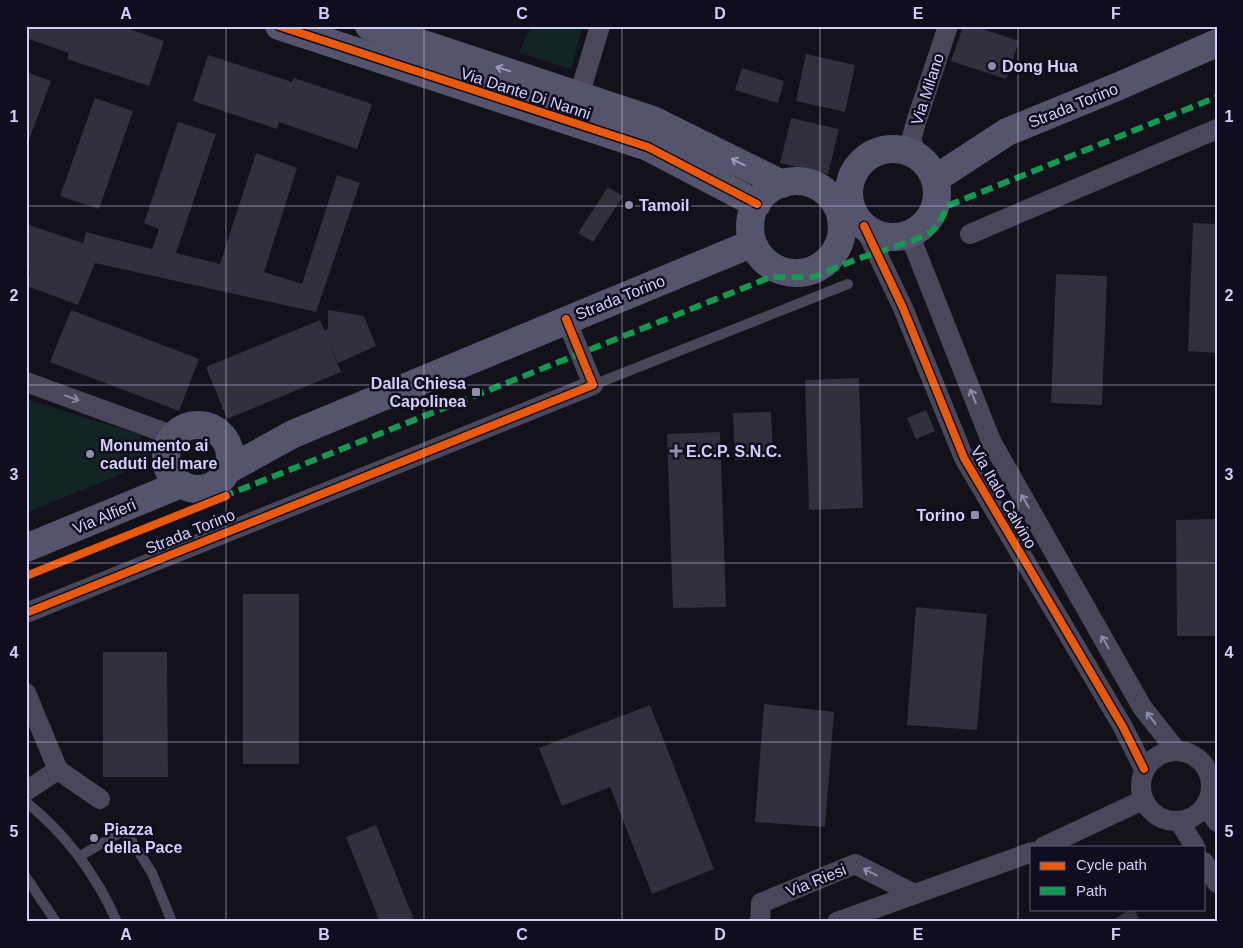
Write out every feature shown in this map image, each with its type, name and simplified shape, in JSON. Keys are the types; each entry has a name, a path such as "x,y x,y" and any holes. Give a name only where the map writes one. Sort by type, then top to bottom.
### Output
{"street":[{"name":"Via Dante Di Nanni","path":"279,26 648,147 757,204"},
{"name":"Via Dante Di Nanni","path":"369,26 580,94 653,120 782,184"},
{"path":"571,123 600,26"},
{"name":"Via Milano","path":"913,154 912,136 948,26"},
{"name":"Strada Torino","path":"935,179 1007,132 1217,43"},
{"path":"970,234 1217,129"},
{"path":"839,191 861,162 875,152 895,149 913,154 928,165 935,179 936,200 933,212 924,224 911,233 902,236 884,236 853,230"},
{"path":"798,182 839,191 851,206 853,230 828,260 806,272 777,270 766,262 753,243 750,225 757,204 771,189 782,184 798,182"},
{"name":"Via Italo Calvino","path":"853,230 903,308 964,458 1119,720 1144,769"},
{"name":"Via Italo Calvino","path":"911,233 912,241 991,441 1142,707 1176,750"},
{"name":"Strada Torino","path":"226,471 293,434 566,319 753,243"},
{"path":"566,319 593,385"},
{"path":"26,382 174,436"},
{"name":"Strada Torino","path":"26,613 365,475 593,385"},
{"path":"198,426 213,429 222,437 229,451 226,471 216,483 206,488 196,489 181,484 171,474 166,459 168,446 174,436 184,429 198,426"},
{"name":"Strada Torino","path":"222,437 293,434"},
{"name":"Via Alfieri","path":"26,548 181,484"},
{"path":"26,693 58,770 100,799"},
{"path":"1176,750 1190,753 1212,768 1212,785 1206,805 1197,815 1179,821 1165,820 1150,811 1143,800 1140,788 1144,769 1158,755 1176,750"},
{"path":"26,791 58,770"},
{"path":"1045,846 1143,800"},
{"path":"1206,805 1217,822"},
{"path":"1179,821 1194,846"},
{"path":"838,922 1030,853"},
{"name":"Via Riesi","path":"760,922 760,903 855,864 914,894"},
{"path":"1206,865 1217,883"}],"lane":[{"path":"593,385 848,284"},
{"path":"26,802 45,817 80,856 106,897 117,922"},
{"path":"80,856 125,830 152,873 172,922"},
{"path":"26,877 56,922"}],"shaded area":[{"path":"531,26 583,26 571,69 519,53"},
{"path":"26,399 138,434 149,448 148,460 119,475 26,513"}],"building":[{"path":"26,26 121,26 164,41 149,86 67,59 69,53 26,38"},
{"path":"963,26 974,26 1019,41 1006,79 951,61"},
{"path":"806,54 855,65 845,112 796,101"},
{"path":"208,55 292,82 294,78 372,104 357,149 279,122 277,129 193,101"},
{"path":"742,68 784,81 778,103 735,90"},
{"path":"26,72 51,81 26,148"},
{"path":"95,98 133,111 99,209 60,196"},
{"path":"791,118 839,129 828,174 780,163"},
{"path":"178,122 216,134 176,253 220,264 256,153 297,168 264,272 302,284 337,175 360,183 316,312 95,263 78,305 27,286 30,271 26,269 26,224 83,243 86,232 152,249 159,229 144,223"},
{"path":"608,187 623,196 593,242 578,233"},
{"path":"1193,223 1217,224 1217,353 1188,351"},
{"path":"1056,274 1107,276 1102,405 1051,403"},
{"path":"71,310 199,359 179,411 50,362"},
{"path":"328,310 364,316 376,346 338,363 325,333 341,372 227,419 206,367 320,320 324,330 328,329"},
{"path":"859,378 863,508 809,510 805,380"},
{"path":"926,410 935,431 916,439 907,418"},
{"path":"771,412 773,459 735,460 733,413"},
{"path":"720,432 726,607 673,608 667,434"},
{"path":"1217,519 1217,636 1177,636 1176,520"},
{"path":"243,594 299,594 299,764 243,764"},
{"path":"916,607 987,614 977,730 907,725"},
{"path":"103,652 167,652 168,777 103,777"},
{"path":"764,704 834,712 825,827 755,822"},
{"path":"650,705 714,869 652,894 610,787 562,806 539,748"},
{"path":"376,825 415,922 380,922 346,837"},
{"path":"1129,910 1135,910 1141,922 1109,922"}],"marked path":[{"path":"222,497 771,277 814,277 857,259 912,241 931,232 939,224 947,206 1217,97"}],"cycle path":[{"path":"279,26 648,147 757,204"},
{"path":"864,226 903,308 964,458 1123,727 1144,769"},
{"path":"26,613 593,385 566,319"},
{"path":"26,576 226,496"}],"place":[{"name":"Dong Hua","path":"992,66"},
{"name":"Tamoil","path":"629,205"},
{"name":"Dalla Chiesa Capolinea","path":"476,392"},
{"name":"E.C.P. S.N.C.","path":"676,451"},
{"name":"Monumento ai caduti del mare","path":"90,454"},
{"name":"Torino","path":"975,515"},
{"name":"Piazza della Pace","path":"94,838"}]}
